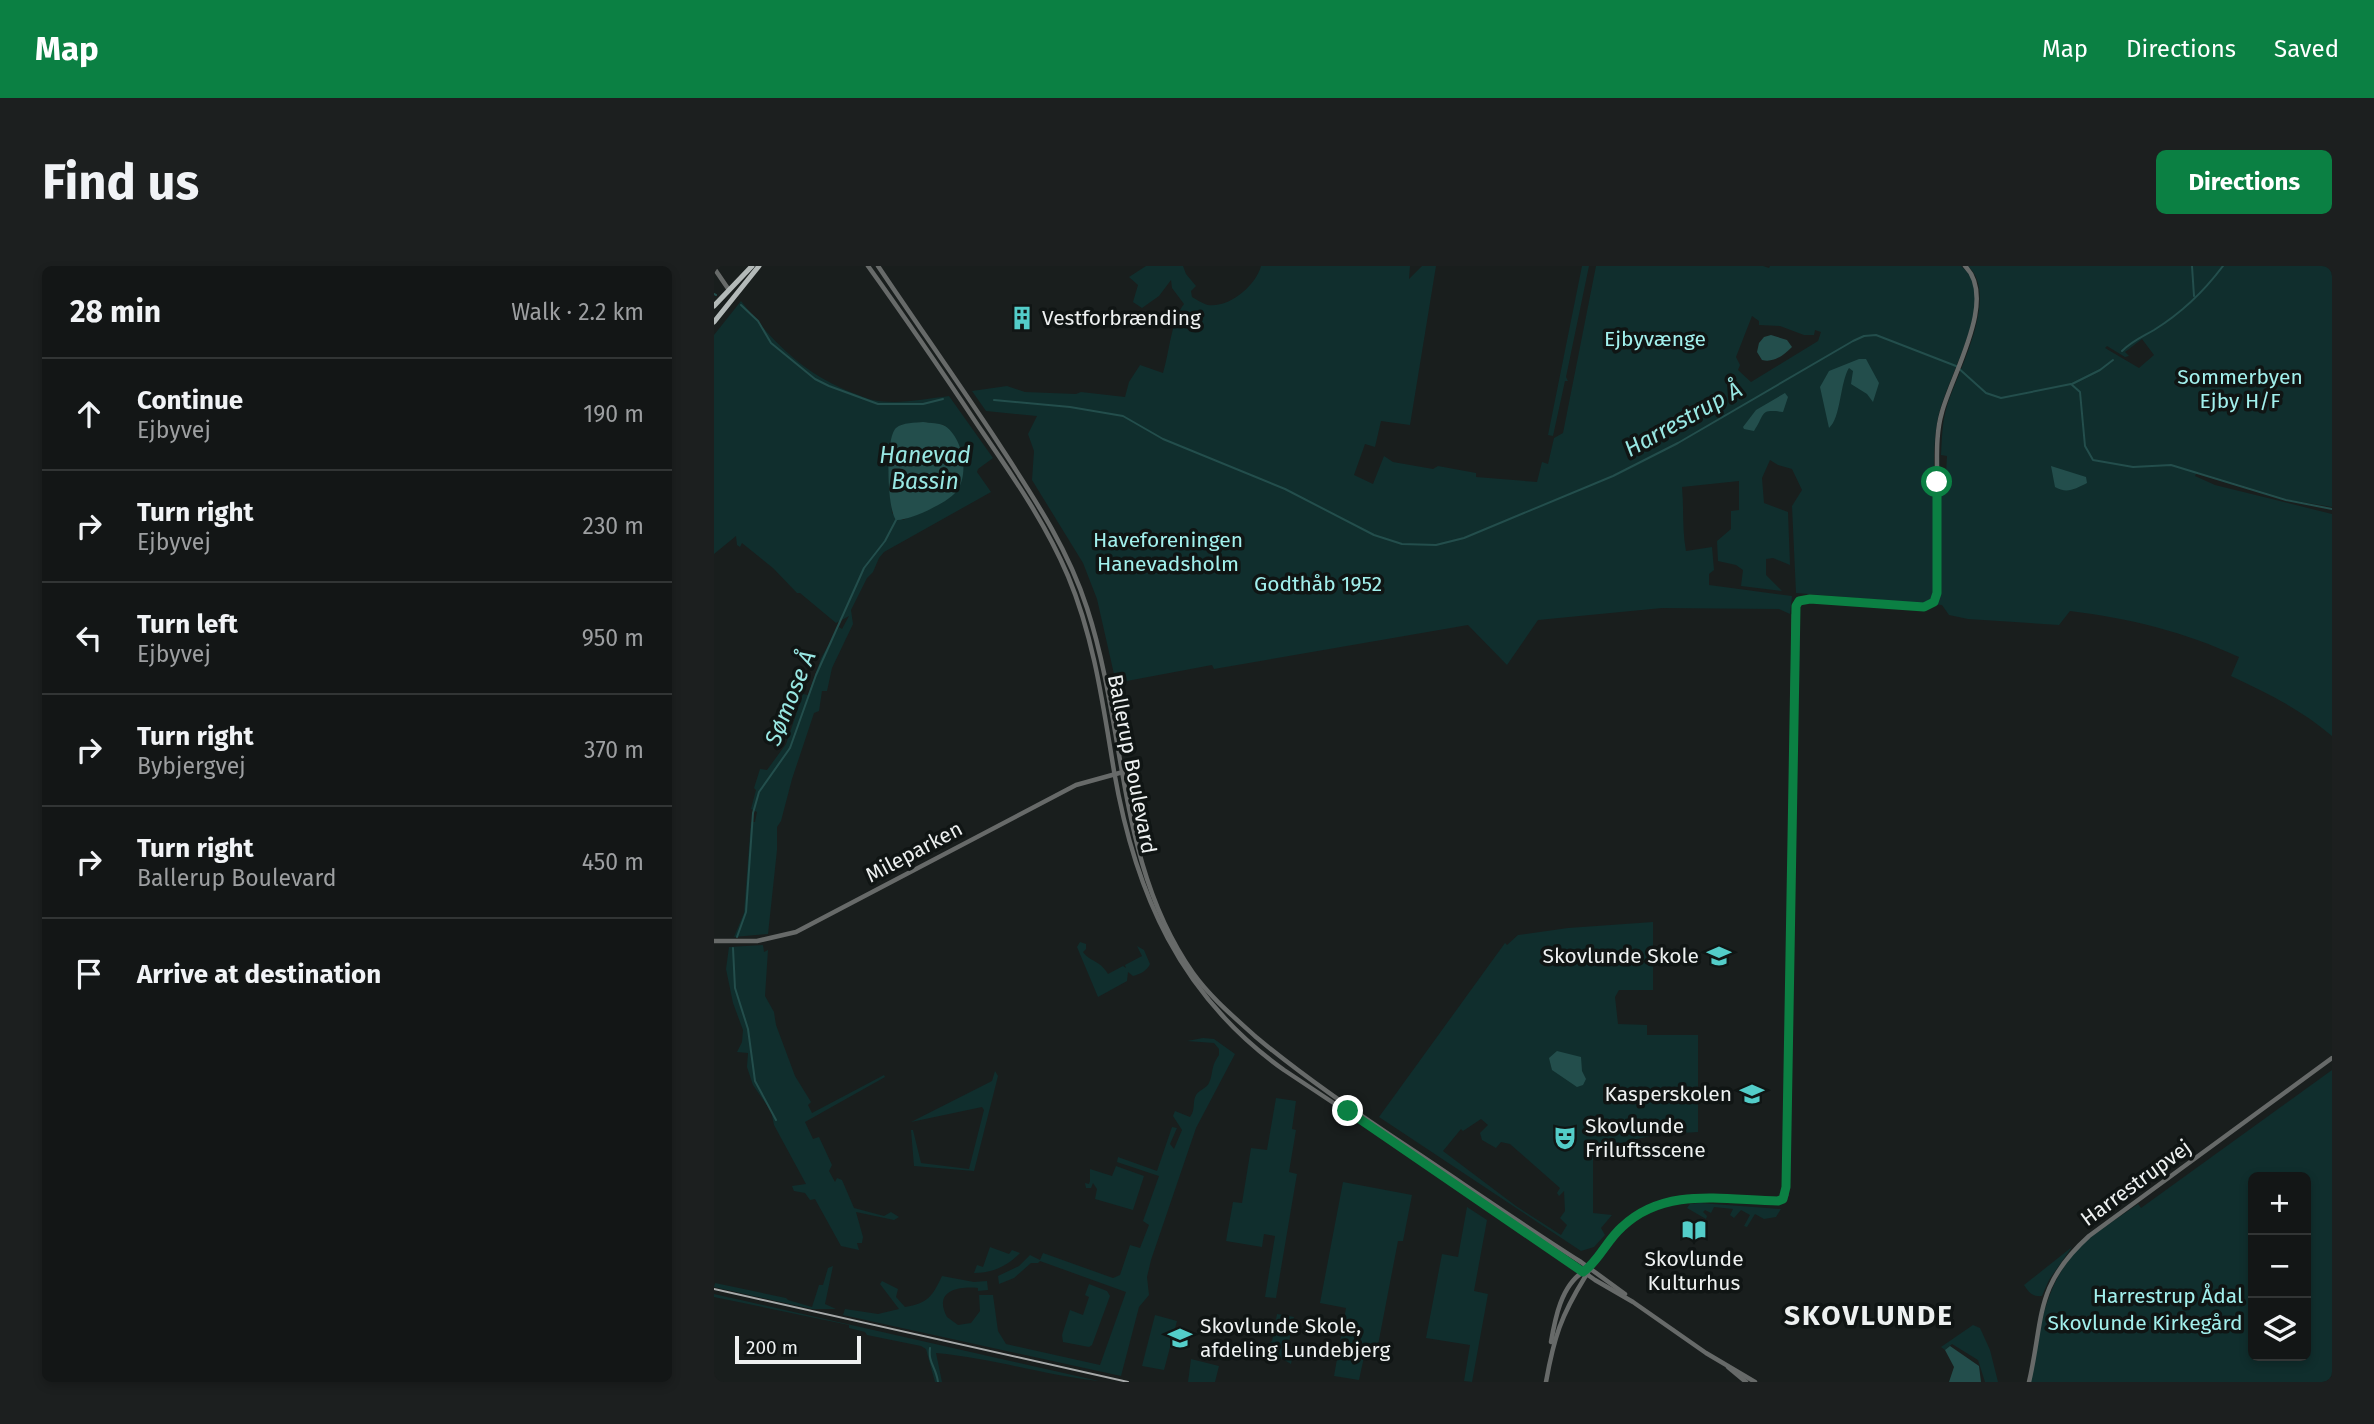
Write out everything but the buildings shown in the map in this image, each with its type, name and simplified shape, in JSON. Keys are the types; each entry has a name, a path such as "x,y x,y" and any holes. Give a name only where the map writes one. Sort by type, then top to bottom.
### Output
{"main road":[{"path":"714,306 752,266"},
{"path":"714,322 760,266"}],"street":[{"name":"Ballerup Boulevard","path":"868,266 1032,503 1069,577 1095,662 1129,841 1154,912 1176,954 1219,1013 1259,1052 1520,1227 1585,1274 1633,1302 1755,1382"},
{"name":"Ballerup Boulevard","path":"878,266 1024,480 1059,539 1092,625 1124,772 1135,840 1154,903 1179,952 1208,992 1244,1027 1321,1089 1589,1268 1633,1302"},
{"path":"1545,1382 1559,1309 1575,1280 1585,1274 1606,1244 1627,1222 1663,1203 1692,1197 1778,1201 1783,1199 1786,1187 1796,606 1799,601 1810,599 1924,607 1934,602 1937,593 1938,435 1942,411 1961,360 1978,297 1975,278 1965,266"},
{"path":"714,268 729,290"},
{"name":"Mileparken","path":"714,941 757,941 796,932 1076,785 1124,772"},
{"name":"Harrestrupvej","path":"2029,1382 2046,1293 2062,1264 2076,1248 2332,1058"},
{"name":"Ballerup Boulevard","path":"1728,1366 1746,1382"}],"green space":[{"path":"1146,266 1183,266 1196,286 1191,291 1192,297 1206,304 1216,305 1241,294 1254,281 1261,266 1410,266 1409,279 1422,266 1436,266 1410,425 1381,421 1375,447 1365,444 1354,475 1373,484 1384,456 1393,462 1476,473 1476,477 1537,482 1542,462 1548,464 1554,438 1563,433 1596,266 1961,266 1972,278 1974,310 1964,348 1938,418 1934,494 1938,496 1941,475 1946,473 1947,456 1941,455 1945,412 1974,334 1978,314 1980,296 1977,279 1968,266 2332,266 2332,507 2290,500 2197,472 2195,476 2215,485 2332,514 2332,736 2296,710 2231,676 2239,657 2156,627 2070,611 2059,625 1968,619 1949,615 1942,605 1796,593 1792,506 1802,490 1792,469 1770,460 1762,478 1764,503 1788,512 1790,565 1773,558 1766,559 1766,575 1782,591 1741,586 1743,570 1736,565 1718,561 1717,541 1731,529 1731,511 1739,510 1739,481 1682,487 1686,551 1712,547 1714,570 1709,574 1709,585 1792,596 1790,614 1779,609 1662,608 1538,620 1507,665 1468,625 1214,669 1212,665 1116,683 1097,599 1083,563 1032,480 1034,451 1028,434 1037,416 986,411 972,391 1007,386 1025,392 1081,392 1125,397 1129,382 1140,365 1163,373 1173,327 1184,304 1172,288 1171,280 1159,296 1142,308 1133,302 1138,285 1129,277","holes":["1752,316 1759,321 1759,325 1780,326 1804,335 1814,335 1815,330 1821,332 1818,341 1751,382 1738,370 1740,365 1736,357","2142,339 2154,355 2139,368 2105,348 2107,346 2125,357 2129,356 2125,352"]},
{"path":"1582,266 1589,266 1566,377 1568,381 1565,381 1553,436 1548,435"},
{"path":"741,301 790,355 835,385 868,399 892,402 949,396 993,458 977,472 991,492 884,552 867,578 851,610 853,624 832,668 827,691 822,691 819,711 814,713 777,827 768,934 734,937 744,913 751,822 755,822 757,812 751,809 760,769 767,770 786,744 803,694 808,695 821,658 839,627 842,629 849,616 836,623 797,593 773,568 742,543 740,547 737,545 736,536 714,554 714,335","holes":["923,422 944,425 962,450 962,471 956,492 934,507 903,520 892,513 889,444 901,425"]},
{"path":"1653,922 1653,990 1619,990 1615,997 1618,1024 1647,1025 1647,1035 1698,1035 1698,1132 1644,1138 1619,1144 1593,1155 1593,1213 1612,1215 1601,1228 1605,1235 1594,1247 1581,1251 1379,1117 1505,943 1507,945 1518,935 1568,928","holes":["1481,1119 1488,1125 1480,1133 1482,1140 1496,1148 1501,1142 1510,1144 1560,1188 1557,1193 1559,1196 1564,1191 1565,1211 1560,1218 1567,1225 1561,1235 1516,1206 1443,1151 1461,1129 1463,1131"]},
{"path":"1080,942 1086,944 1083,952 1108,974 1123,966 1126,968 1125,965 1142,956 1137,946 1144,950 1150,964 1133,976 1128,972 1127,981 1098,997 1077,947"},
{"path":"763,945 764,952 768,950 765,996 774,1012 776,1025 795,1076 811,1102 808,1105 812,1113 884,1075 885,1077 805,1122 813,1139 819,1137 832,1165 829,1171 835,1182 837,1178 842,1180 854,1208 884,1216 891,1212 899,1217 894,1220 856,1212 863,1237 862,1243 857,1243 859,1250 841,1246 815,1199 810,1200 805,1193 794,1191 792,1186 806,1184 774,1125 771,1111 753,1085 747,1067 748,1053 737,1052 742,1042 743,1030 733,1003 726,969 729,947"},
{"path":"1214,1039 1235,1054 1196,1128 1151,1260 1147,1277 1149,1295 1139,1307 1121,1376 843,1315 845,1309 878,1314 899,1309 880,1284 882,1281 898,1289 896,1297 905,1307 928,1298 942,1276 974,1282 987,1281 988,1290 963,1288 945,1296 943,1308 947,1317 958,1325 971,1323 980,1311 979,1295 993,1295 998,1331 1006,1344 1100,1365 1126,1292 1040,1261 1031,1263 1014,1278 999,1284 998,1276 1019,1266 1030,1255 1040,1260 1043,1253 1113,1278 1120,1275 1130,1245 1140,1248 1149,1225 1143,1221 1159,1176 1117,1162 1118,1157 1157,1171 1172,1127 1177,1128 1170,1144 1174,1149 1182,1130 1173,1116 1175,1111 1190,1117 1196,1095 1209,1083 1219,1055 1219,1049 1214,1043 1187,1041"},
{"name":"Harrestrup Ådal","path":"2332,1070 2332,1382 2030,1382 2044,1312 2066,1264 2098,1231 2138,1204 2141,1208"},
{"path":"995,1071 998,1076 974,1171 914,1166 911,1130 921,1163 969,1169 984,1110 982,1107 911,1122 992,1081"},
{"path":"1276,1098 1296,1101 1292,1129 1296,1130 1289,1172 1297,1174 1276,1298 1265,1297 1275,1236 1264,1234 1262,1247 1226,1241 1233,1202 1242,1203 1251,1148 1267,1150"},
{"path":"1116,1166 1144,1176 1133,1210 1095,1199 1097,1189 1093,1183 1091,1188 1086,1188 1085,1183 1089,1184 1090,1181 1090,1169 1112,1176"},
{"path":"1343,1182 1412,1195 1403,1241 1398,1241 1378,1345 1367,1343 1359,1380 1334,1376 1346,1308 1320,1303"},
{"path":"1690,1204 1781,1209 1776,1217 1764,1219 1755,1214 1747,1227 1744,1226 1750,1215 1741,1210 1734,1218 1730,1215 1733,1209 1714,1207 1711,1213 1705,1210 1703,1212 1707,1216 1706,1219 1687,1208"},
{"path":"1467,1207 1487,1220 1474,1291 1488,1294 1472,1382 1464,1381 1470,1345 1426,1338 1442,1254 1458,1257"},
{"path":"990,1247 1009,1254 1012,1250 1020,1253 999,1268 974,1273 977,1265 983,1267"},
{"path":"2072,1247 2049,1280 2042,1296 2030,1292 2024,1285"},
{"path":"833,1266 825,1304 836,1309 812,1309 714,1287 715,1283 786,1298 812,1307 819,1285 823,1285 828,1268"},
{"path":"1089,1284 1107,1291 1110,1296 1092,1345 1089,1347 1063,1342 1062,1335 1070,1310 1083,1315 1089,1297 1085,1295"},
{"path":"714,1294 1099,1381 936,1353 942,1382 935,1382 926,1349 921,1346 867,1335 849,1328 849,1325 714,1297"},
{"path":"1277,1314 1294,1317 1287,1352 1293,1354 1291,1364 1263,1347 1272,1341"},
{"path":"1155,1315 1177,1321 1164,1370 1142,1366"},
{"path":"1973,1325 1980,1328 1990,1350 1998,1382 1985,1382 1978,1360 1952,1344 1945,1350 1941,1347"},
{"path":"1191,1359 1219,1366 1215,1382 1188,1382"}],"water":[{"path":"1771,335 1787,340 1792,347 1775,359 1762,360 1757,352 1759,343 1764,337"},
{"path":"1859,359 1866,359 1879,383 1873,402 1867,394 1851,384 1853,371 1849,368 1836,416 1829,428 1820,387 1829,371"},
{"path":"1785,393 1788,397 1783,412 1766,412 1754,431 1744,429 1756,410"},
{"name":"Hanevad Bassin","path":"923,422 943,425 951,432 960,448 963,476 956,492 945,501 918,514 896,520 888,474 892,434 902,425"},
{"path":"2051,466 2086,477 2087,483 2071,490 2059,489 2055,487"},
{"path":"1557,1051 1581,1057 1582,1071 1586,1079 1583,1085 1577,1087 1552,1070 1549,1058"},
{"path":"1950,1346 1979,1366 1981,1382 1949,1382 1954,1367 1945,1350"}],"waterway":[{"path":"2192,266 2194,296"},
{"path":"2122,351 2183,309 2223,266"},
{"name":"Harrestrup Å","path":"741,305 758,321 771,343 815,379 829,386 878,404 923,404 943,399"},
{"name":"Harrestrup Å","path":"994,400 1070,407 1123,416 1163,439 1285,489 1374,535 1402,544 1436,545 1464,538 1613,476 1678,443 1853,341 1876,335 1956,366 1986,393 2001,398 2071,384 2080,392 2085,446 2093,460 2133,467 2171,465 2286,500 2332,509"},
{"path":"2072,384 2113,360"},
{"name":"Sømose Å","path":"737,937 746,912 753,813 759,792 790,748 816,675 864,568 885,541 896,520"},
{"name":"Sømose Å","path":"733,948 735,988 748,1029 755,1081 776,1120"},
{"name":"Sømose Å","path":"930,1348 930,1358 938,1382"}],"tram line":[{"path":"714,1289 1128,1382"}],"place":[{"name":"Vestforbrænding","path":"1022,318"},
{"name":"Skovlunde Skole","path":"1719,956"},
{"name":"Kasperskolen","path":"1752,1094"},
{"name":"Skovlunde Friluftsscene","path":"1565,1138"},
{"name":"Skovlunde Kulturhus","path":"1694,1230"},
{"name":"Skovlunde Skole, afdeling Lundebjerg","path":"1180,1338"}],"district":[{"name":"SKOVLUNDE","path":"1869,1315"}],"route":[{"path":"1348,1111 1583,1272 1620,1228 1663,1203 1709,1196 1780,1201 1786,1196 1794,615 1796,606 1803,599 1924,607 1934,602 1937,593 1937,482"}],"park label":[{"name":"Ejbyvænge","path":"1655,339"},
{"name":"Sommerbyen Ejby H/F","path":"2240,389"},
{"name":"Haveforeningen Hanevadsholm","path":"1168,552"},
{"name":"Godthåb 1952","path":"1318,584"},
{"name":"Skovlunde Kirkegård","path":"2145,1323"}]}
